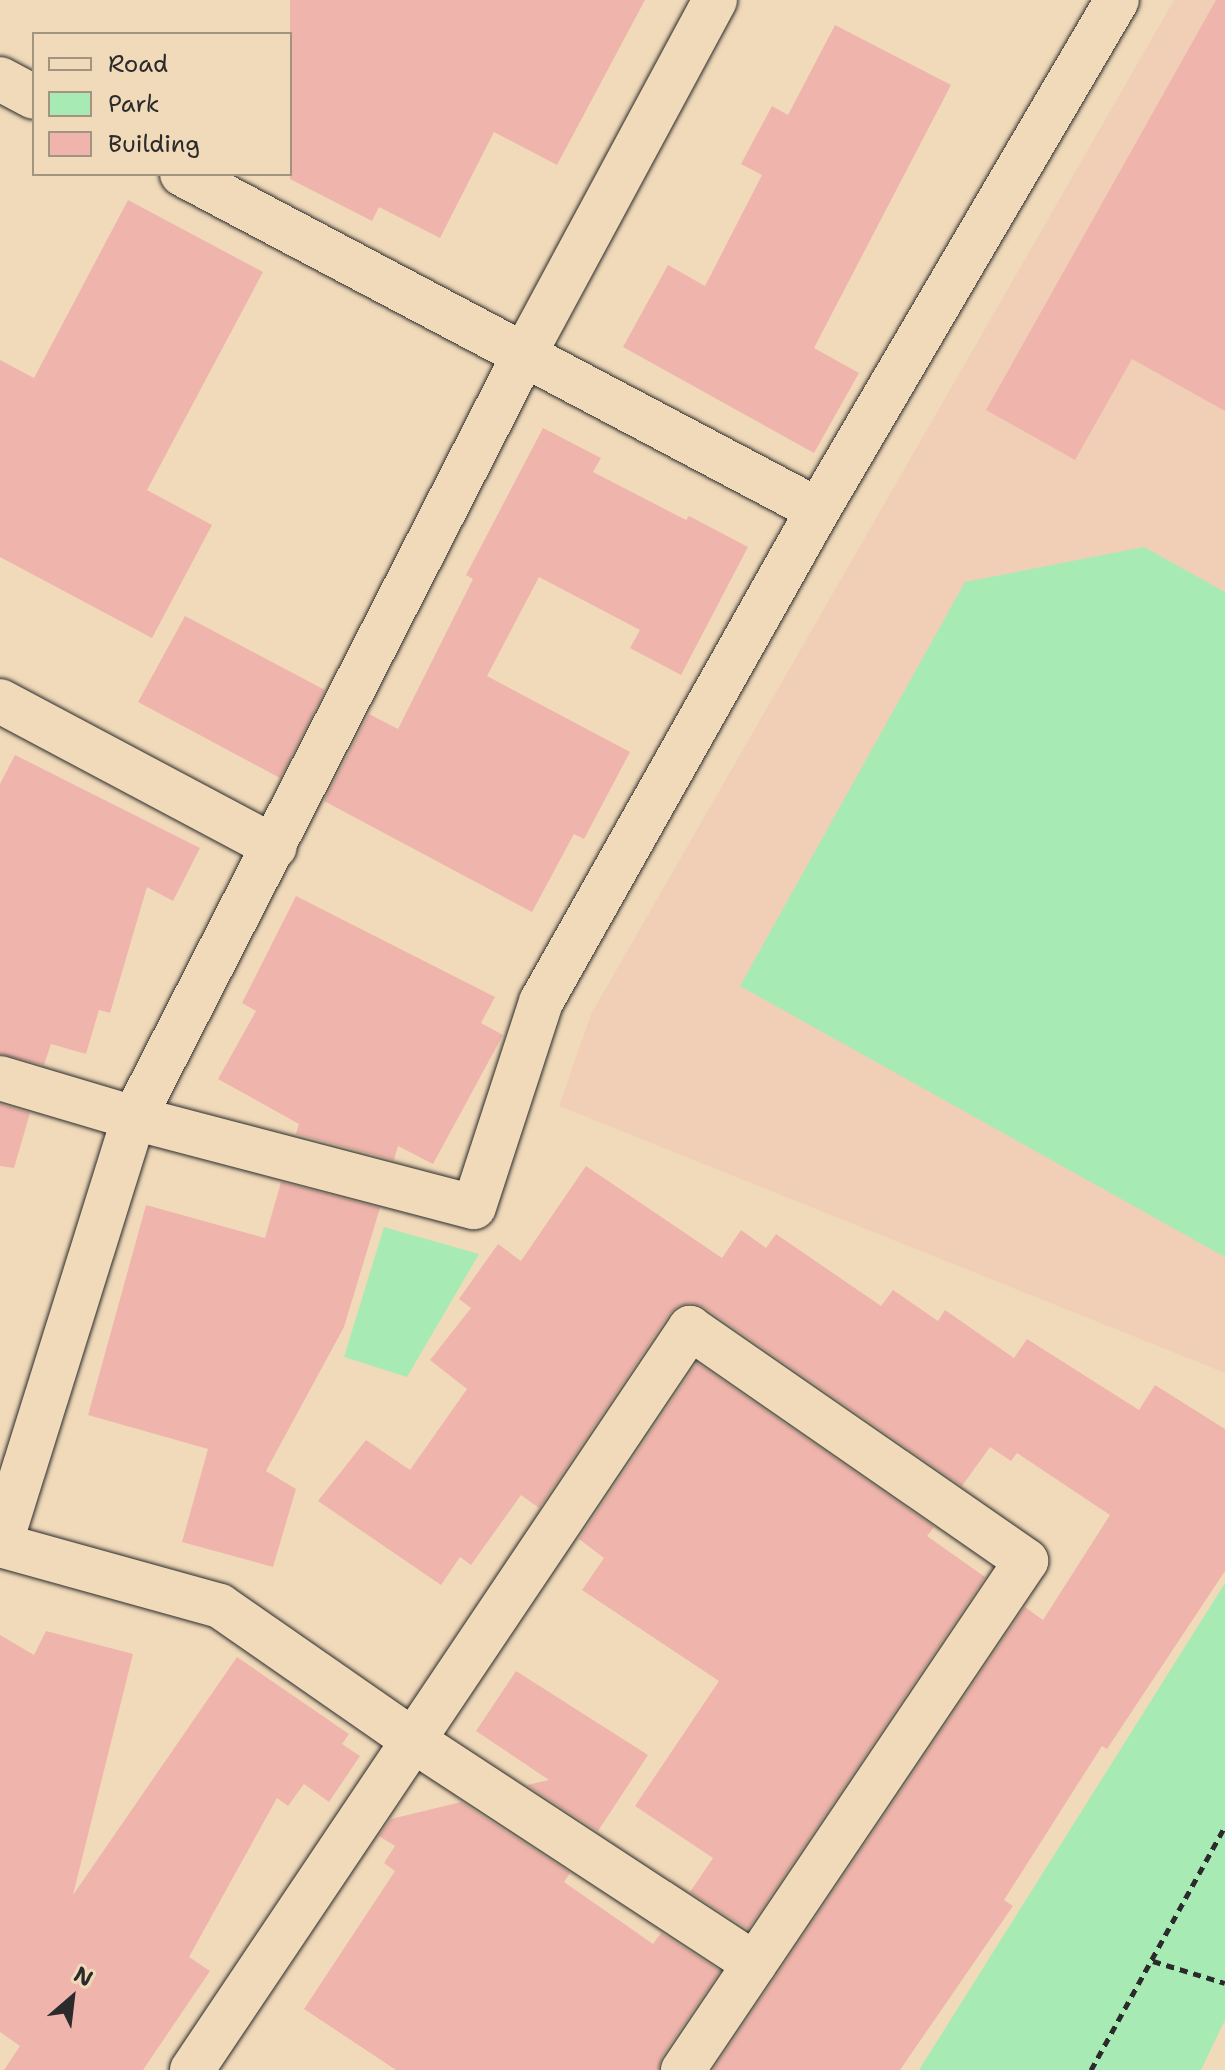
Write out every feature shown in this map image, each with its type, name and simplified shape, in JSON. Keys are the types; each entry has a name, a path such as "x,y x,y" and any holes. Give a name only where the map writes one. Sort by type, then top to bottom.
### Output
{"street":[{"path":"715,0 525,353 134,1118 0,1545 220,1606 414,1741 755,1964"},
{"path":"0,1078 134,1118 474,1207 541,1002 818,510 1117,0"},
{"path":"0,79 32,96"},
{"path":"186,176 818,510"},
{"path":"0,701 275,847"},
{"path":"192,2070 690,1328 1026,1561 683,2070"}],"path":[{"path":"1091,2070 1225,1826"},
{"path":"1153,1961 1225,1983"}],"shaded area":[{"path":"1174,0 1225,0 1225,1373 559,1106 591,1014"}],"green space":[{"path":"1144,547 1225,592 1225,1257 740,986 965,582"},
{"path":"384,1227 479,1254 407,1377 344,1357"},
{"path":"1225,1583 1225,2020 1201,2070 919,2070"}],"building":[{"path":"290,0 645,0 557,165 494,132 440,238 379,207 372,221 290,179"},
{"path":"1216,0 1225,0 1225,411 1132,359 1075,460 986,410"},
{"path":"835,25 951,85 814,348 859,373 814,453 623,347 668,265 705,286 762,175 741,164 772,106 788,115"},
{"path":"128,200 263,272 147,490 212,525 152,638 0,557 0,360 34,378"},
{"path":"543,428 601,458 593,472 686,520 689,516 748,547 681,675 630,648 640,630 539,577 487,676 630,752 584,839 574,834 532,912 324,801 369,714 398,729 473,579 466,575"},
{"path":"185,616 325,690 280,778 138,702"},
{"path":"15,755 200,848 173,901 147,887 110,1013 99,1010 86,1054 51,1044 44,1065 0,1054 0,784"},
{"path":"296,896 495,997 481,1023 503,1035 433,1164 398,1146 394,1160 296,1134 299,1124 218,1079 256,1011 242,1003"},
{"path":"0,1104 30,1113 14,1168 0,1166"},
{"path":"586,1166 722,1258 741,1230 766,1248 776,1234 881,1306 893,1290 938,1321 945,1310 1014,1358 1027,1339 1139,1410 1155,1385 1225,1429 1225,1571 1107,1749 1102,1746 1004,1900 1013,1906 900,2070 713,2070 1025,1607 1043,1620 1110,1515 1017,1453 1011,1461 990,1447 962,1486 704,1307 691,1303 678,1306 669,1314 539,1508 521,1495 471,1565 460,1557 441,1585 318,1501 366,1440 410,1470 467,1389 430,1360 471,1308 459,1299 498,1244 521,1261"},
{"path":"281,1182 380,1208 344,1327 266,1471 296,1489 273,1567 182,1542 208,1449 88,1415 146,1205 265,1238"},
{"path":"697,1363 934,1527 927,1536 985,1577 748,1929 690,1892 713,1858 635,1806 719,1681 582,1590 604,1558 579,1539"},
{"path":"46,1631 133,1654 73,1895 237,1657 349,1734 342,1744 360,1756 329,1802 304,1784 288,1806 277,1798 189,1957 210,1971 143,2070 4,2070 20,2046 0,2032 0,1635 34,1655"},
{"path":"516,1671 648,1755 598,1831 527,1785 549,1780 476,1731"},
{"path":"461,1802 570,1873 564,1882 653,1944 661,1933 720,1971 662,2056 658,2070 396,2070 304,2009 395,1871 384,1863 395,1846 379,1836 391,1819"}]}
